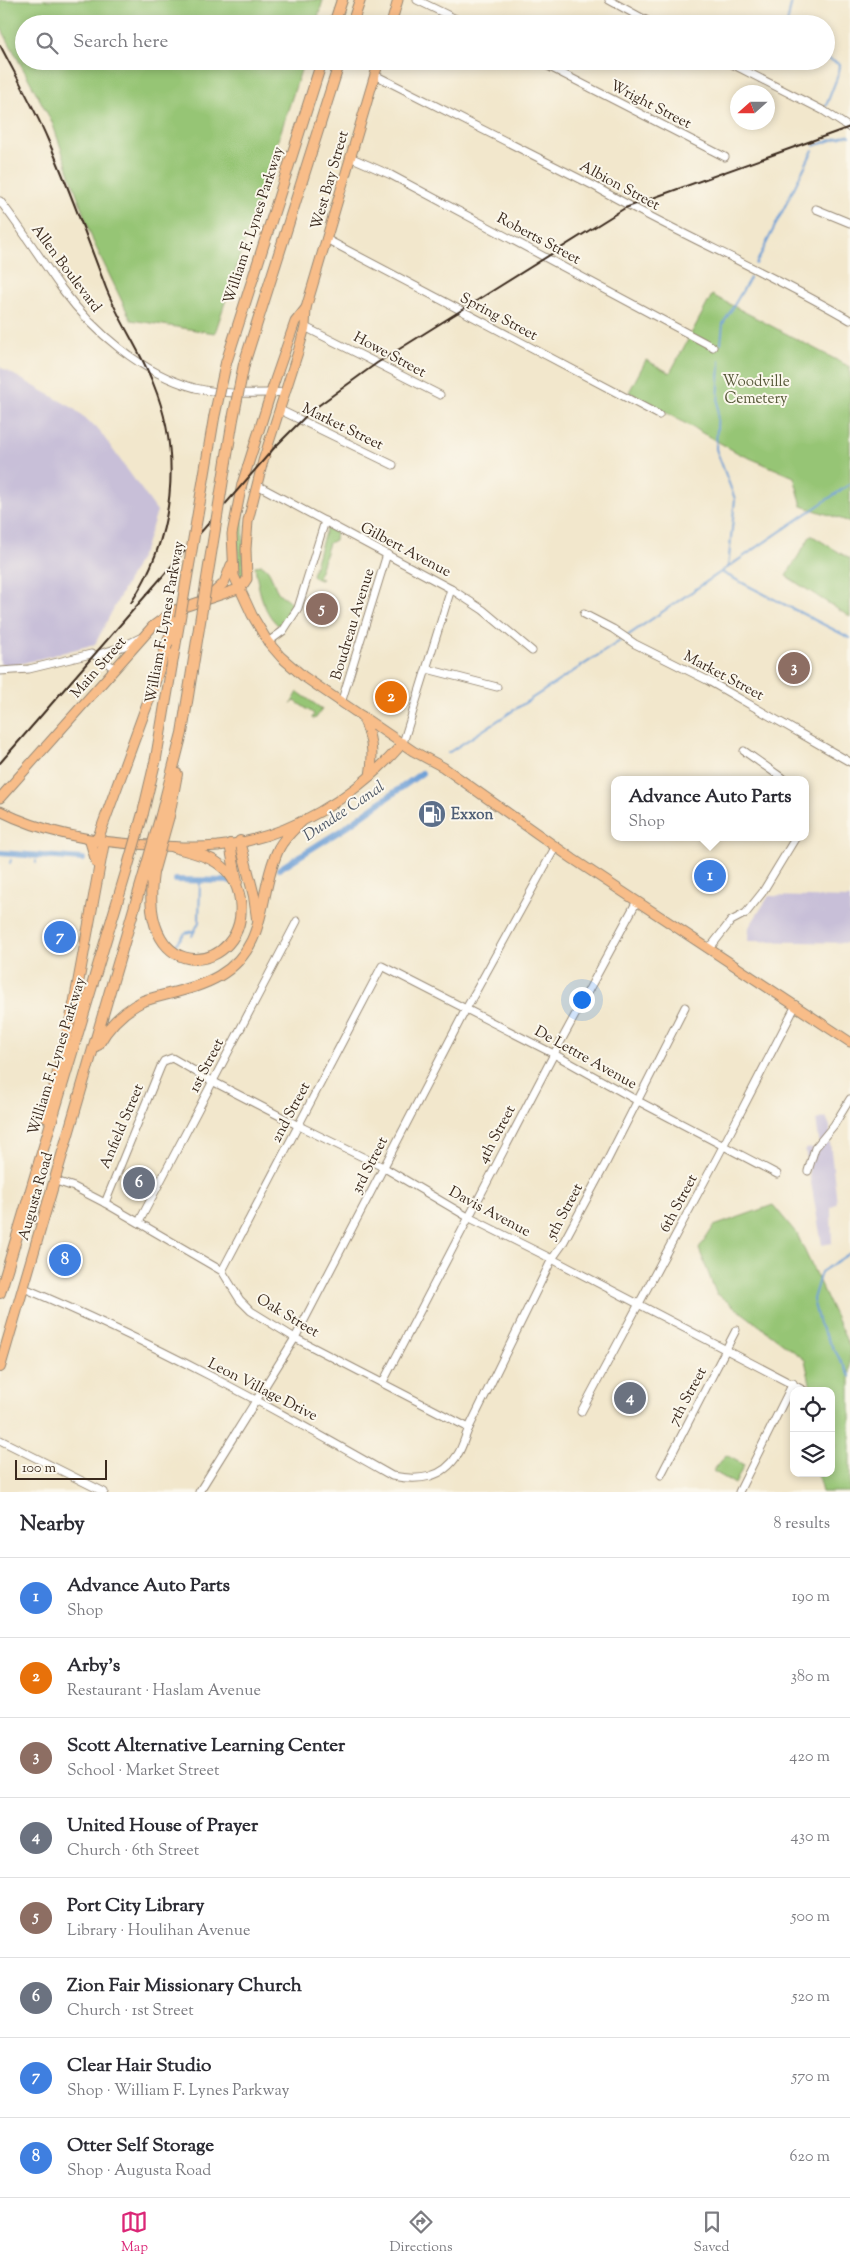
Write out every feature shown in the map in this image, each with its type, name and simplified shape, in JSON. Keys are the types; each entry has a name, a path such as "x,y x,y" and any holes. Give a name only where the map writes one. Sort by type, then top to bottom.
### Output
{"highway":[{"path":"337,15 342,0"},
{"path":"355,15 360,0"},
{"name":"William F. Lynes Parkway","path":"32,1187 127,869 156,758 214,418 226,363 319,70"},
{"path":"90,1062 165,816 182,733 233,419 244,364 337,70"},
{"path":"32,1187 48,1111 74,1006 98,868 97,841 152,691 184,588"},
{"path":"90,1062 108,1030 124,1013 143,1001 200,984 218,976 245,953 257,932 276,856 282,843 301,822"},
{"path":"149,872 151,908 158,934 170,950 189,959 208,957 224,948 238,926 240,917 235,842"},
{"path":"235,842 254,896 257,932"},
{"path":"173,848 214,861 231,876 239,896"},
{"name":"Augusta Road","path":"0,1367 90,1062"},
{"name":"Augusta Road","path":"0,1293 32,1187"}],"main road":[{"path":"394,15 398,0"},
{"name":"West Bay Street","path":"258,485 263,461 305,327 306,308 376,70"},
{"name":"West Bay Street","path":"232,560 234,520 242,484 295,322 306,308"},
{"path":"241,588 247,579 247,534 258,485"},
{"path":"232,560 234,576 252,615 268,642 296,670 403,744 443,767 637,901 850,1042"},
{"path":"208,598 224,583 232,560"},
{"name":"Main Street","path":"0,798 142,637 163,618 175,610 241,588"},
{"path":"362,715 372,741 373,759 370,776"},
{"path":"0,811 24,823 97,841 173,848 235,842 274,832 301,822 334,803 370,776 403,744"}],"street":[{"path":"417,0 448,15"},
{"path":"609,0 636,15"},
{"name":"Wright Street","path":"556,70 725,157"},
{"path":"744,70 824,111 850,128"},
{"name":"Albion Street","path":"375,75 746,264 850,320"},
{"name":"Roberts Street","path":"350,157 391,175 713,347"},
{"name":"Allen Boulevard","path":"0,201 79,311 128,354 161,374 195,388 234,392 286,392"},
{"path":"816,209 850,223"},
{"name":"Spring Street","path":"326,239 659,416"},
{"name":"Howe Street","path":"305,327 440,395"},
{"name":"Market Street","path":"280,410 393,465"},
{"name":"Gilbert Avenue","path":"258,485 451,589 483,610 532,652"},
{"path":"268,642 283,631 298,608 325,520"},
{"name":"Boudreau Avenue","path":"342,700 387,554"},
{"path":"403,744 451,589"},
{"name":"Market Street","path":"584,614 613,629 635,644 707,680 850,762"},
{"path":"0,671 28,669 87,655 95,655 122,647 142,637"},
{"path":"95,655 115,669"},
{"path":"427,669 497,687"},
{"path":"744,751 779,776"},
{"path":"708,947 713,944 732,921 746,913 762,893 794,841"},
{"name":"3rd Street","path":"199,1492 296,1338 466,1009 556,846"},
{"name":"4th Street","path":"384,1382 468,1217 637,901"},
{"name":"1st Street","path":"139,1222 297,920"},
{"name":"De Lettre Avenue","path":"382,966 554,1054 638,1101 724,1144 777,1174"},
{"name":"2nd Street","path":"222,1271 382,966"},
{"name":"6th Street","path":"581,1412 796,1005"},
{"name":"5th Street","path":"468,1428 552,1259 564,1243 638,1101 684,1007"},
{"name":"Davis Avenue","path":"164,1061 172,1058 212,1082 383,1167 468,1217 799,1387"},
{"name":"Anfield Street","path":"105,1203 164,1061"},
{"path":"808,1172 815,1148 834,1125 850,1099"},
{"name":"Oak Street","path":"56,1181 74,1186 222,1271 240,1300 251,1311 296,1338 384,1382 468,1428"},
{"name":"Leon Village Drive","path":"24,1288 82,1312 292,1419 392,1476 410,1479 428,1478 443,1472 460,1452 468,1428"},
{"name":"7th Street","path":"661,1475 728,1349 736,1330"},
{"path":"739,1492 793,1383"},
{"path":"0,1440 104,1492"}],"shaded area":[{"path":"0,367 73,408 98,429 157,511 145,548 95,644 12,666 0,664"},
{"path":"769,896 850,898 850,943 748,941 749,927"},
{"path":"826,1117 830,1126 837,1203 831,1208 832,1243 822,1245 805,1149 820,1147 816,1120"}],"green space":[{"path":"0,0 323,0 319,15 15,15 15,54 0,26"},
{"path":"24,70 301,70 215,333 131,320 93,241 52,122"},
{"name":"Woodville Cemetery","path":"712,295 850,367 850,522 802,506 794,477 738,453 629,392 646,360 670,373"},
{"path":"241,513 243,513 244,578 240,582 237,541"},
{"path":"329,527 336,530 335,540 329,543 318,577 322,579 320,580 312,575 326,529"},
{"path":"811,535 850,559 850,617 786,576"},
{"path":"262,565 270,573 278,592 288,600 294,609 284,623 278,625 268,613 259,590 255,566"},
{"path":"298,692 322,709 316,718 313,719 314,714 295,701 291,704"},
{"path":"773,1205 797,1234 850,1348 850,1492 822,1492 818,1477 835,1477 835,1387 813,1387 810,1383 805,1360 716,1293 699,1249 714,1226"},
{"path":"726,1455 744,1465 735,1484 713,1471"}],"waterway":[{"path":"789,15 792,0"},
{"path":"826,106 838,75 839,64 835,62"},
{"path":"814,146 847,135 850,136"},
{"path":"756,264 813,150"},
{"path":"721,343 723,324 750,278"},
{"path":"720,361 716,449 735,499 728,568"},
{"path":"627,636 850,484"},
{"path":"723,573 850,638"},
{"path":"448,753 623,639"},
{"name":"Dundee Canal","path":"279,869 343,829 422,773"},
{"name":"Dundee Canal","path":"0,853 83,859"},
{"name":"Dundee Canal","path":"176,880 229,881"},
{"path":"192,936 199,922 200,881"},
{"path":"174,947 185,933 194,931"},
{"path":"850,1253 821,1272 813,1299 819,1324 850,1376"}],"railway":[{"path":"0,45 43,128 71,195 106,288 148,371 162,411 171,467 165,524 146,578 131,603"},
{"path":"0,763 275,447 311,411 377,363 625,208 850,127"}],"place":[{"name":"Port City Library","path":"322,609"},
{"name":"Scott Alternative Learning Center","path":"794,668"},
{"name":"Arby's","path":"391,697"},
{"name":"Exxon","path":"432,814"},
{"name":"Advance Auto Parts","path":"710,876"},
{"name":"Clear Hair Studio","path":"60,937"},
{"name":"Zion Fair Missionary Church","path":"139,1183"},
{"name":"Otter Self Storage","path":"65,1260"},
{"name":"United House of Prayer","path":"630,1398"}]}
